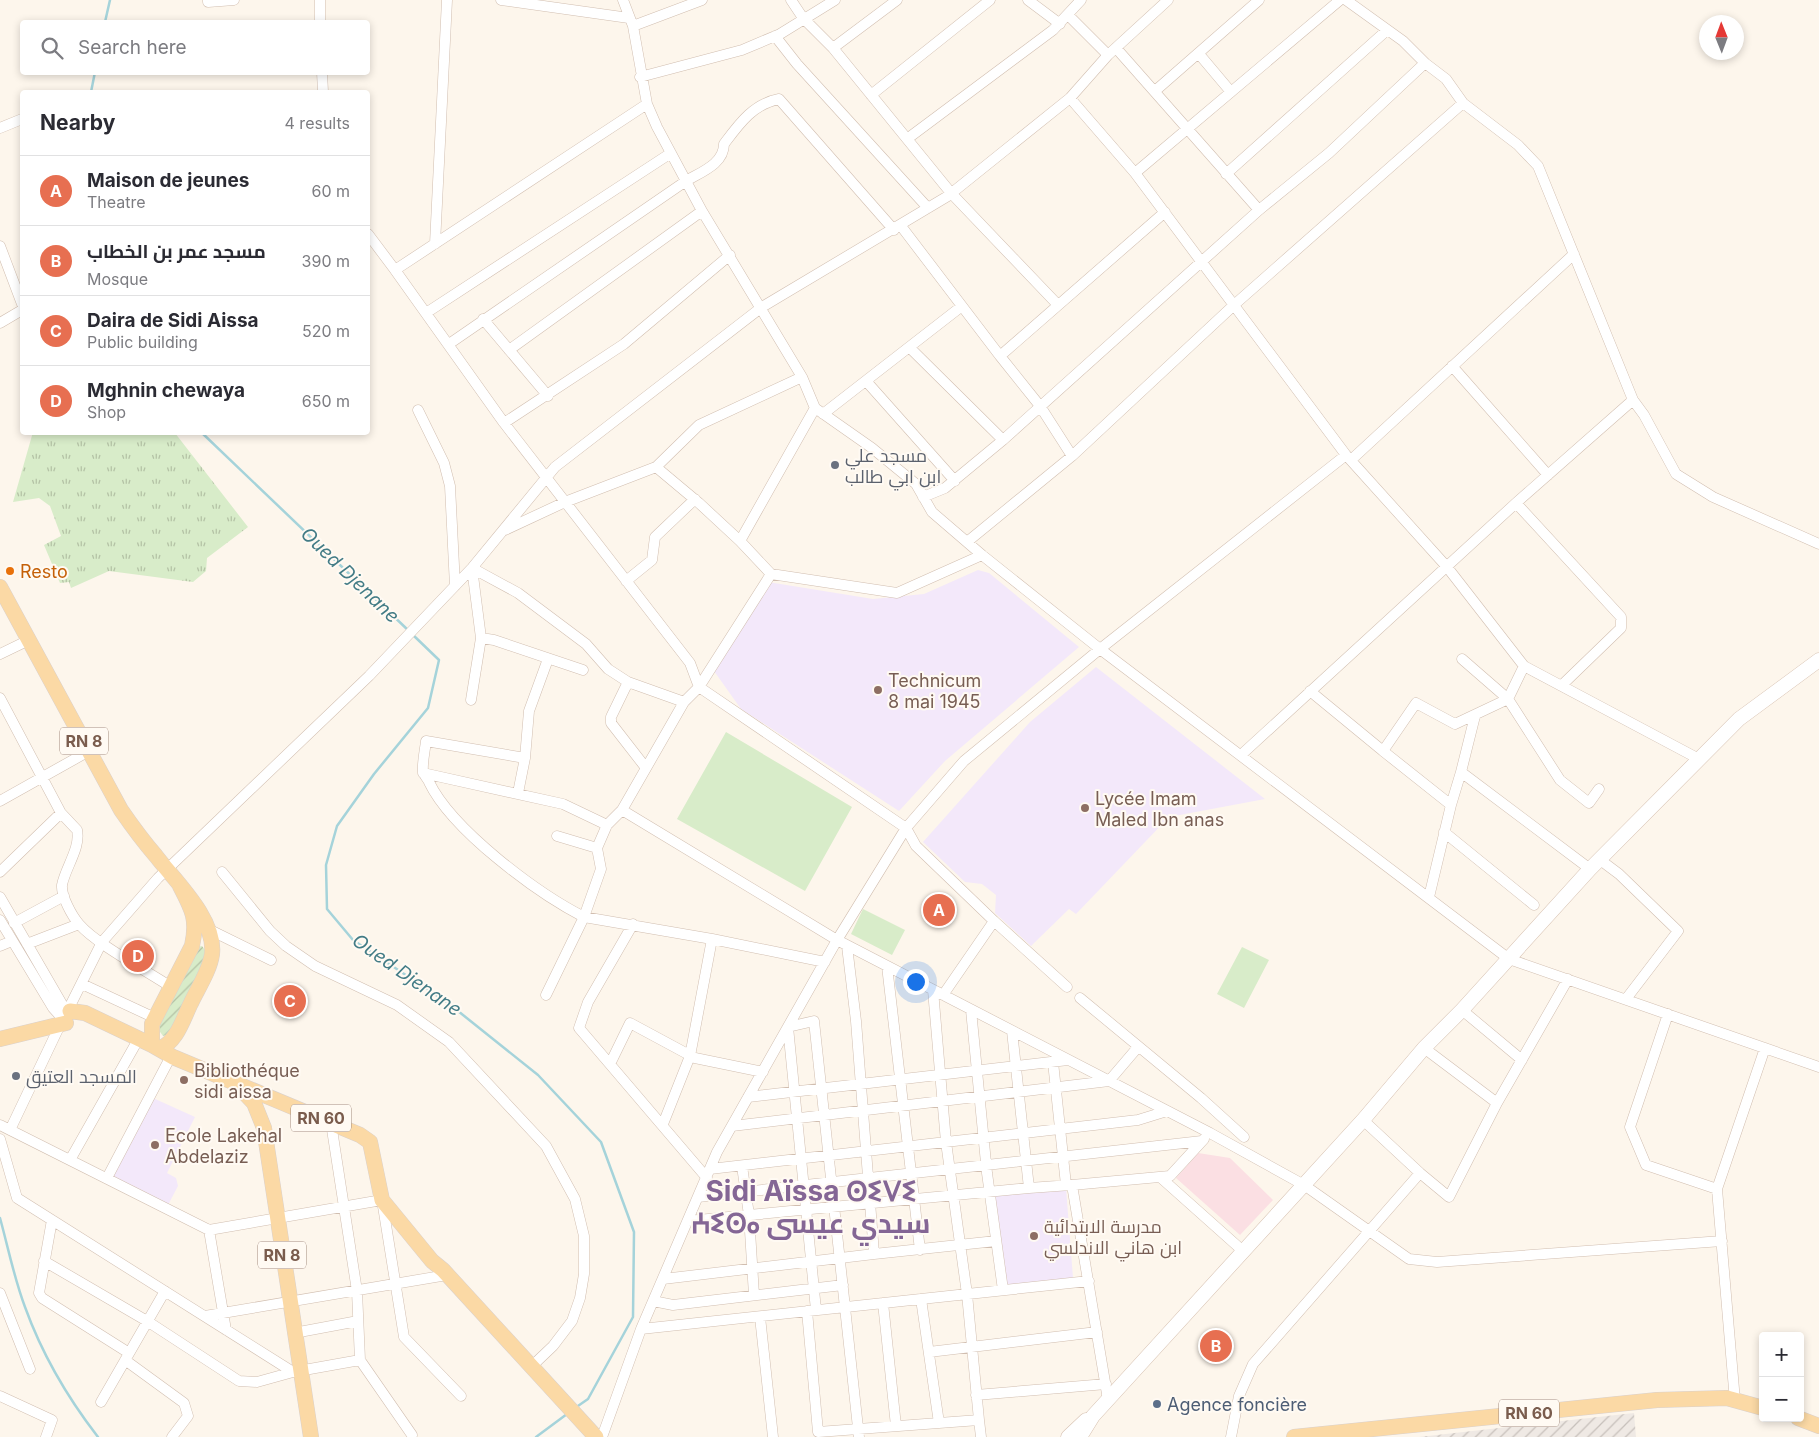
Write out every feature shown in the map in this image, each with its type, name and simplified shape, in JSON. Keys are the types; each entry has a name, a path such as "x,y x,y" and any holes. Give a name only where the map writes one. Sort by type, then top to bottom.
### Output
{"main road":[{"name":"RN 8","path":"0,587 121,810 199,911 208,929 212,955"},
{"path":"1068,1437 1108,1400 1363,1120 1424,1048 1462,1010 1594,864 1739,719 1819,660"},
{"name":"RN 8","path":"180,886 194,917 195,932 192,946"},
{"path":"118,1029 139,1033 145,1031 154,1021 192,946 205,944 212,955 176,1035 167,1046 155,1047"},
{"path":"0,1039 62,1018 85,1014 189,1063"},
{"path":"154,1021 155,1047"},
{"path":"176,1035 175,1044 180,1055 189,1063"},
{"name":"RN 8","path":"189,1063 234,1082 254,1102 260,1113 264,1128 294,1333 297,1371 311,1437"},
{"name":"RN 60","path":"234,1082 360,1134 370,1142 378,1180 428,1244 445,1273 596,1437"},
{"path":"378,1180 382,1200 432,1261 445,1273"},
{"name":"RN 60","path":"1294,1437 1657,1400 1727,1398 1759,1407"},
{"path":"1080,1437 1092,1416"},
{"path":"1804,1420 1819,1426"}],"street":[{"path":"208,0 208,2 234,0"},
{"path":"320,0 320,20"},
{"path":"435,244 447,0"},
{"path":"501,0 631,22 702,0"},
{"path":"622,0 631,22 640,77 647,104 702,211 762,307 819,411 872,448 916,484 932,512 1100,650 1509,959 1819,1066"},
{"path":"792,0 803,18 833,48 951,193 1058,305"},
{"path":"640,77 742,50 775,36 835,0"},
{"path":"833,48 897,0"},
{"path":"871,95 990,0"},
{"path":"1028,0 1060,24"},
{"path":"907,139 1060,24 1081,0"},
{"path":"461,1396 404,1336 382,1200 344,1205 208,1230 5,1127 82,984 102,942 166,870 270,773 455,586 555,467 762,307 897,228 951,193 1070,98 1108,55 1168,0"},
{"path":"1154,91 1199,54 1259,0"},
{"path":"1135,172 1340,0"},
{"path":"1346,0 1402,41 1446,80 1463,103 1518,145 1538,166 1634,400 1676,474 1713,496 1819,544"},
{"path":"1068,15 1108,55"},
{"path":"1226,174 1386,31"},
{"path":"775,36 797,64 928,208"},
{"path":"1116,48 1259,210"},
{"path":"1199,54 1231,92"},
{"path":"923,497 945,488 955,481 1003,440 1259,210 1329,153 1425,63"},
{"path":"322,75 323,90"},
{"path":"1070,98 1135,172 1348,457 1447,567 1524,666 1699,759"},
{"path":"449,344 686,181 717,163 731,133 754,109 779,99 897,228 962,306 1040,406 1072,456"},
{"path":"967,542 1072,456 1234,305 1463,103"},
{"path":"395,270 647,104"},
{"path":"0,128 20,119"},
{"path":"426,313 672,153"},
{"path":"509,350 702,211"},
{"path":"1000,356 1165,212"},
{"path":"370,237 504,423 690,663 699,687 906,828 916,846 994,921 1067,987"},
{"path":"0,246 20,299"},
{"path":"602,1437 641,1329 708,1174 732,1126 837,940 906,828 964,761 1100,650 1348,457 1452,366 1574,254"},
{"path":"504,423 548,396 624,344 730,255"},
{"path":"740,541 819,411 866,381 962,306"},
{"path":"0,323 20,311"},
{"path":"483,319 548,396"},
{"path":"909,348 1003,440"},
{"path":"1452,366 1548,475"},
{"path":"502,531 565,502 656,467 700,425 802,377"},
{"path":"866,381 955,481"},
{"path":"1240,755 1516,503 1634,400"},
{"path":"418,410 444,463 450,486 455,586"},
{"path":"656,467 695,499 740,541 770,574 897,593 982,554"},
{"path":"626,581 652,560 655,537 695,499"},
{"path":"1516,503 1621,617 1621,628 1562,685"},
{"path":"470,700 481,638 472,568"},
{"path":"472,568 518,593 586,644 608,669 628,682 684,702"},
{"path":"546,995 584,916 601,869 597,848 607,824 622,810 684,702 699,687 770,574"},
{"path":"481,638 494,640 583,670"},
{"path":"0,654 30,640"},
{"path":"518,793 525,758 530,711 548,658"},
{"path":"1462,659 1508,699 1560,780 1590,803 1599,789"},
{"path":"1383,751 1416,703 1455,724 1508,699 1524,666"},
{"path":"628,682 611,717 611,724 646,768"},
{"path":"1310,691 1451,805"},
{"path":"0,698 61,813 77,830 78,834 62,886 64,896 79,924 102,942 170,987"},
{"path":"1429,897 1474,716"},
{"path":"525,758 426,741 423,772 432,789 454,817 500,860 557,903 584,916 825,962"},
{"path":"0,801 89,751"},
{"path":"423,772 563,804 607,824"},
{"path":"1461,772 1594,864 1625,880 1678,931 1626,999"},
{"path":"622,810 847,946 1210,1133 1304,1185 1409,1259 1437,1262 1722,1241"},
{"path":"0,872 61,813"},
{"path":"1444,832 1534,905"},
{"path":"556,836 597,848"},
{"path":"222,872 270,931 286,946 315,966 397,1006 449,1042 546,1146 575,1200 584,1236 584,1274 580,1298 572,1321 553,1346 532,1366"},
{"path":"14,923 64,896"},
{"path":"0,897 27,944 62,1018"},
{"path":"0,920 62,1018"},
{"path":"943,995 994,921"},
{"path":"27,944 79,924"},
{"path":"633,924 588,1002 579,1028 708,1174"},
{"path":"208,929 271,960"},
{"path":"663,1124 690,1056 712,939"},
{"path":"0,946 12,941"},
{"path":"847,946 856,1021 865,1152 872,1202 874,1254"},
{"path":"887,966 920,1250"},
{"path":"1363,1120 1420,1173 1449,1196 1497,1103 1568,979"},
{"path":"82,984 154,1021"},
{"path":"933,990 949,1170 967,1294 981,1437"},
{"path":"1080,998 1244,1137"},
{"path":"971,1010 987,1166 1003,1290"},
{"path":"1462,1010 1522,1060"},
{"path":"1668,1014 1630,1127 1646,1166 1718,1189"},
{"path":"788,1028 814,1021 823,1090 858,1433"},
{"path":"610,1064 630,1023 690,1056 763,1072"},
{"path":"788,1028 810,1261 818,1432 858,1433 896,1426 979,1420"},
{"path":"1012,1031 1029,1188"},
{"path":"70,1160 155,1047"},
{"path":"107,1178 155,1047"},
{"path":"732,1126 1056,1089 1109,1081 1138,1047"},
{"path":"1424,1048 1497,1103"},
{"path":"1734,1400 1718,1189 1765,1048"},
{"path":"748,1097 860,1086 1068,1060"},
{"path":"1053,1062 1064,1157 1088,1281 1108,1400"},
{"path":"708,1174 742,1166 1138,1120 1167,1111"},
{"path":"331,1122 357,1290 360,1360 412,1435"},
{"path":"688,1221 872,1202 1170,1176 1210,1133"},
{"path":"0,1139 17,1198 226,1330 297,1371"},
{"path":"698,1196 832,1183 1202,1141"},
{"path":"742,1166 749,1215 754,1295"},
{"path":"1231,1437 1239,1396 1253,1364 1369,1229 1420,1173"},
{"path":"1160,1177 1243,1251"},
{"path":"52,1220 39,1293 42,1298 127,1356 184,1404 188,1416 172,1437"},
{"path":"208,1230 226,1330"},
{"path":"663,1279 810,1261 996,1242"},
{"path":"44,1260 147,1321 238,1381 257,1382 297,1371 360,1360"},
{"path":"205,1316 445,1273"},
{"path":"641,1329 1088,1281"},
{"path":"653,1301 673,1305 842,1285"},
{"path":"100,1402 165,1291"},
{"path":"0,1293 30,1369"},
{"path":"921,1299 939,1423"},
{"path":"884,1303 896,1426"},
{"path":"760,1317 773,1437"},
{"path":"294,1333 358,1322"},
{"path":"929,1352 1097,1332"},
{"path":"976,1395 1106,1384"},
{"path":"0,1396 52,1420 46,1437"}],"shaded area":[{"name":"Technicum 8 mai 1945","path":"978,570 989,573 1079,647 945,761 899,811 741,709 714,671 768,582 873,599 924,594"},
{"name":"Lycée Imam Maled Ibn anas","path":"1096,667 1265,799 1169,817 1076,914 1069,909 1031,946 995,913 996,895 982,884 965,882 923,842 1030,722"},
{"name":"Ecole Lakehal Abdelaziz","path":"153,1098 195,1117 167,1173 176,1178 178,1186 168,1205 112,1176"},
{"path":"1198,1153 1230,1158 1273,1200 1240,1235 1176,1178"},
{"name":"مدرسة الابتدائية ابن هاني الاندلسي","path":"1066,1188 1073,1278 1005,1285 994,1194"},
{"path":"1634,1413 1636,1437 1419,1437"}],"green space":[{"path":"32,435 177,435 248,527 207,558 206,571 193,582 109,571 71,588 69,582 60,583 44,545 61,536 50,506 39,498 13,502"},
{"path":"726,732 852,807 805,891 677,819"},
{"path":"863,909 905,930 892,955 851,934"},
{"path":"202,946 208,954 170,1034 163,1036 158,1029 197,947"},
{"path":"1242,947 1269,960 1244,1008 1217,994"}],"waterway":[{"name":"Oued Djenane","path":"105,20 110,0"},
{"name":"Oued Djenane","path":"91,90 94,75"},
{"name":"Oued Djenane","path":"204,435 409,631"},
{"name":"Oued Djenane","path":"412,634 439,660 428,708 374,774 337,826 326,865 327,909 353,940 448,1003 538,1075 601,1142 634,1232 633,1317 588,1399 575,1408"},
{"path":"0,1218 14,1274 39,1342 66,1391 98,1437"},
{"name":"Oued Djenane","path":"536,1437 567,1414"}],"place":[{"name":"مسجد علي ابن ابي طالب","path":"835,465"},
{"name":"Resto","path":"10,571"},
{"name":"Technicum 8 mai 1945","path":"878,690"},
{"name":"Lycée Imam Maled Ibn anas","path":"1085,808"},
{"name":"Maison de jeunes","path":"939,910"},
{"name":"Mghnin chewaya","path":"138,956"},
{"name":"Daira de Sidi Aissa","path":"290,1001"},
{"name":"المسجد العتيق","path":"16,1076"},
{"name":"Bibliothéque sidi aissa","path":"184,1080"},
{"name":"Ecole Lakehal Abdelaziz","path":"155,1145"},
{"name":"مدرسة الابتدائية ابن هاني الاندلسي","path":"1034,1236"},
{"name":"مسجد عمر بن الخطاب","path":"1216,1346"},
{"name":"Agence foncière","path":"1157,1404"}],"district":[{"name":"Sidi Aïssa ⵙⵉⴸⵉ ⵄⵉⵙⴰ سيدي عيسى","path":"811,1207"}]}
